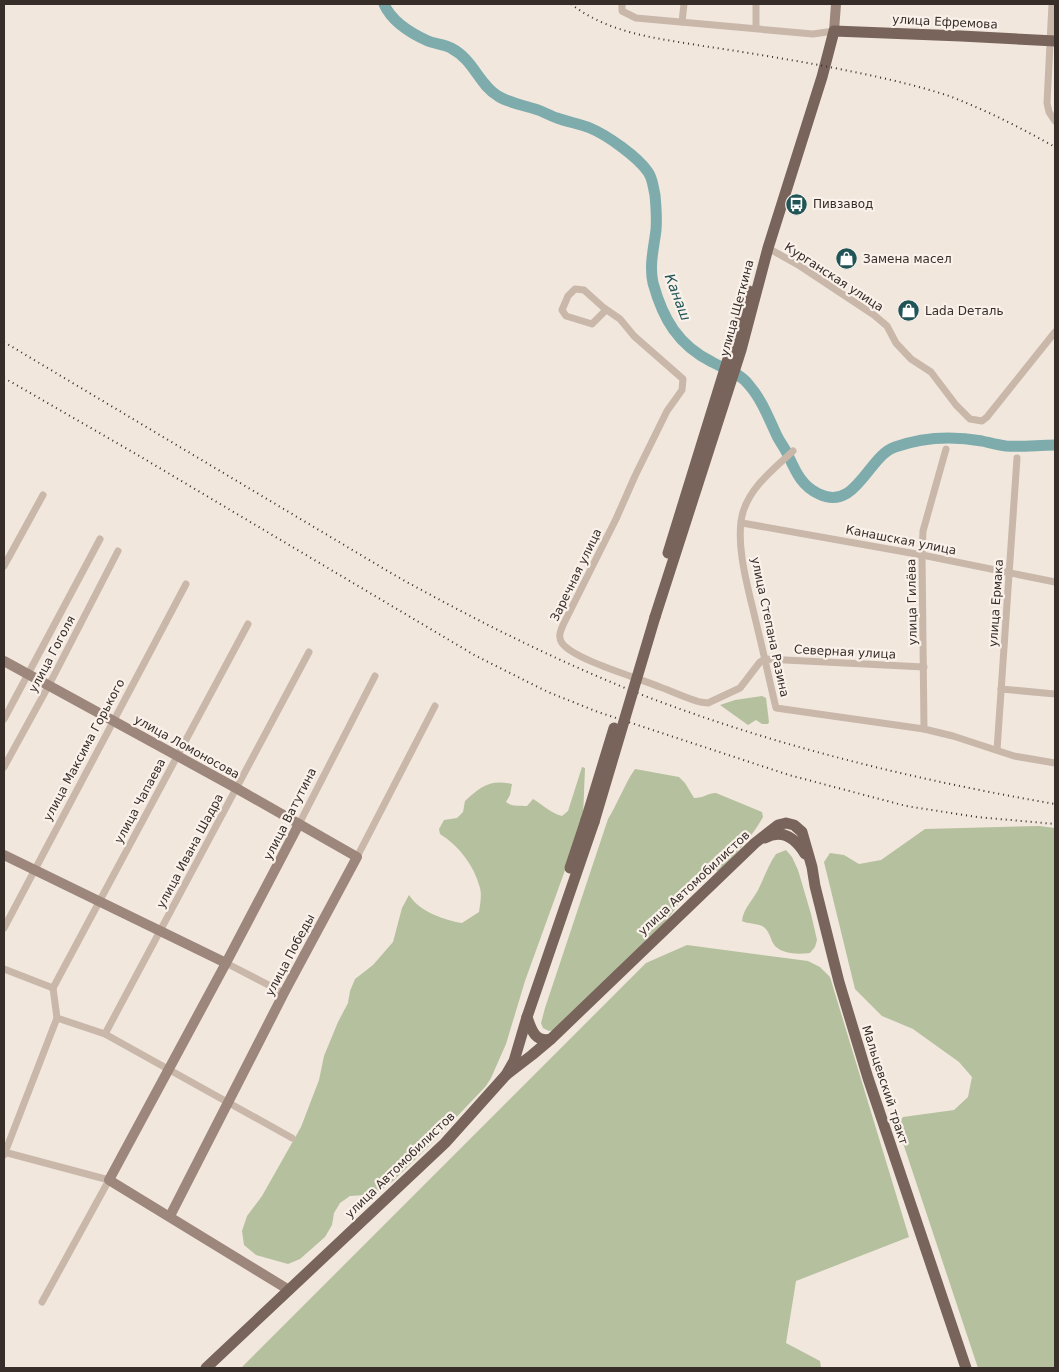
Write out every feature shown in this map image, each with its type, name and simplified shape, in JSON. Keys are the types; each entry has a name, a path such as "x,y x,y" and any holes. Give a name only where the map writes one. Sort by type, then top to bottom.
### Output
{"main road":[{"name":"улица Ефремова","path":"834,31 1053,41"},
{"name":"улица Щеткина","path":"590,821 651,616 822,76 834,31"},
{"name":"улица Автомобилистов","path":"206,1368 446,1143 506,1074 514,1061 590,821"},
{"path":"506,1074 521,1016 590,821"},
{"name":"улица Автомобилистов","path":"506,1074 551,1039 755,843 777,833 780,828 791,838 802,844"},
{"name":"Мальцевский тракт","path":"802,844 812,867 838,982 862,1061 966,1368"},
{"path":"527,1016 530,1027 538,1038 544,1040 551,1039"}],"street":[{"path":"682,22 684,4"},
{"path":"756,4 756,28"},
{"name":"улица Щеткина","path":"834,31 836,4"},
{"path":"1052,4 1053,41 1047,103 1049,112 1055,121"},
{"path":"622,8 636,18 813,34 834,31"},
{"name":"Курганская улица","path":"768,248 800,266 874,315 887,326 896,343 911,359 930,372 956,405 970,419 982,421 991,412 1055,332"},
{"path":"575,289 584,290 606,310 592,324 566,316 562,310 568,296 575,289"},
{"name":"Заречная улица","path":"606,310 620,319 634,336 683,379 682,390 667,411 635,476 616,519 563,625 559,634 560,641 571,652 598,664 700,702 708,703 740,688 760,662 765,659"},
{"name":"улица Гилёва","path":"924,729 922,555 924,531 946,448"},
{"name":"улица Степана Разина","path":"793,451 764,477 752,493 743,512 742,523 741,548 746,577 776,708 924,729"},
{"name":"улица Ермака","path":"997,750 1017,458"},
{"path":"4,566 43,495"},
{"name":"Канашская улица","path":"742,523 922,555 1055,582"},
{"name":"улица Гоголя","path":"4,719 100,539"},
{"name":"улица Гоголя","path":"4,767 49,685 118,551"},
{"name":"улица Максима Горького","path":"4,928 33,869 186,584"},
{"name":"улица Чапаева","path":"53,988 248,624"},
{"name":"улица Ивана Шадра","path":"105,1034 309,652"},
{"name":"Северная улица","path":"765,659 924,667"},
{"name":"улица Ломоносова","path":"4,661 357,856"},
{"name":"улица Ватутина","path":"109,1180 226,963 375,676"},
{"path":"1001,689 1055,694"},
{"name":"улица Победы","path":"170,1216 284,993 435,706"},
{"path":"924,729 953,736 1014,756 1055,763"},
{"path":"4,855 284,993"},
{"path":"4,969 53,988 57,1018 4,1153 109,1180 289,1290"},
{"path":"57,1018 105,1034 141,1056 292,1138"},
{"path":"42,1302 109,1180"}],"green space":[{"path":"762,696 766,698 768,724 762,724 756,720 748,725 720,705 735,700"},
{"path":"582,767 585,768 583,817 577,837 525,981 506,1044 486,1086 392,1182 378,1192 350,1196 340,1203 334,1213 332,1225 325,1237 300,1259 288,1264 256,1255 244,1245 242,1231 247,1216 262,1196 301,1127 319,1080 324,1056 348,1003 355,979 373,965 393,942 402,908 409,895 426,911 455,922 462,923 479,912 481,894 474,872 459,850 440,834 439,829 444,820 457,818 463,812 465,801 481,788 491,783 512,784 510,795 506,802 508,804 527,806 533,799 562,816 568,811"},
{"path":"635,769 679,777 694,798 716,793 762,812 763,817 743,846 719,871 700,872 692,878 686,893 668,919 555,1030 549,1031 543,1028 541,1023 545,1008 608,819"},
{"path":"1039,826 1055,828 1055,1368 978,1368 897,1125 903,1117 954,1110 968,1097 972,1077 959,1062 913,1029 882,1016 855,989 824,862 830,853 844,855 859,864 881,860 925,829"},
{"path":"786,850 792,857 798,870 811,914 817,940 815,947 810,953 796,954 783,951 775,946 765,928 742,921 776,854"},
{"path":"687,945 808,961 820,967 830,977 909,1237 796,1281 786,1343 820,1361 821,1368 241,1368 646,963"}],"waterway":[{"name":"Канаш","path":"384,4 397,22 408,31 459,53 486,86 498,96 597,131 622,147 643,166 652,180 656,203 656,226 652,263 653,283 667,319 690,348 712,362 737,374 749,385 761,403 796,471 803,482 813,491 832,498 843,496 861,481 886,452 895,447 916,441 950,438 971,439 1006,446 1055,445"}],"railway":[{"path":"571,4 601,22 634,33 826,66 879,77 949,96 990,113 1055,147"},
{"path":"4,342 396,576 488,625 581,669 645,696 695,714 797,746 899,773 1055,804"},
{"path":"4,378 136,454 476,656 548,692 598,712 789,775 906,806 977,817 1055,824"}],"place":[{"name":"Пивзавод","path":"797,204"},
{"name":"Замена масел","path":"847,259"},
{"name":"Lada Dеталь","path":"909,311"}]}
